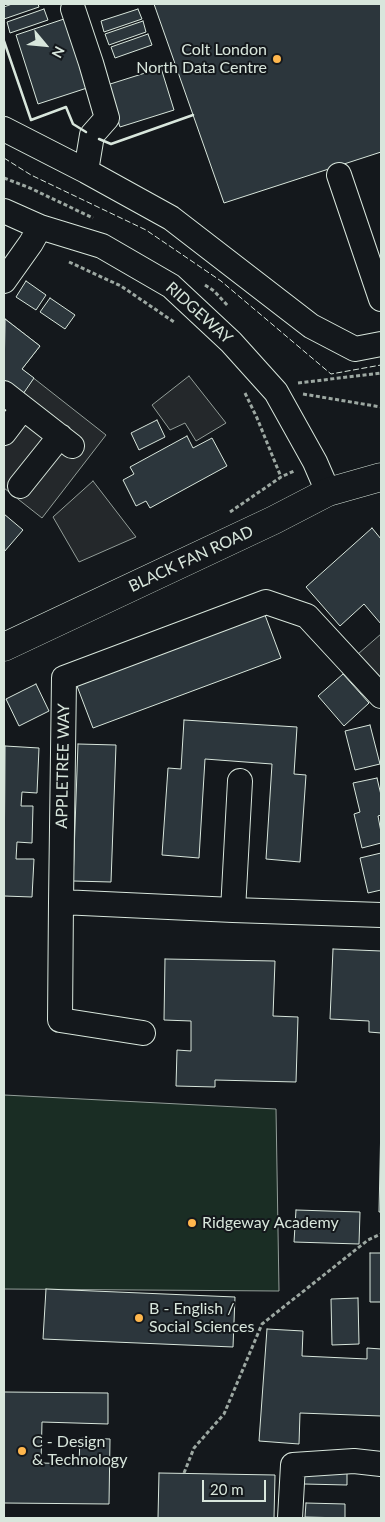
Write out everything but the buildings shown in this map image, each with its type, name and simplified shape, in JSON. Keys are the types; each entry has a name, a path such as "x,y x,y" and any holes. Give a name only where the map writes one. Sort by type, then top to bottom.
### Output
{"main road":[{"name":"BLACK FAN ROAD","path":"4,647 274,520 328,492 381,477"}],"street":[{"path":"73,9 107,118 92,136 86,171"},
{"path":"4,129 86,171 170,218 311,326 355,350 381,344"},
{"path":"339,175 381,299"},
{"name":"RIDGEWAY","path":"4,210 36,235 102,246 171,286 231,342 276,392 315,462 328,492"},
{"path":"4,281 36,235"},
{"path":"4,393 66,441 20,486"},
{"path":"4,432 23,408"},
{"name":"APPLETREE WAY","path":"61,902 64,678 266,602 307,616 381,696"},
{"path":"233,910 240,781"},
{"path":"142,1033 60,1020 61,902 381,916"},
{"path":"290,1518 293,1465 354,1461 381,1464"}],"path":[{"path":"36,235 121,286 177,324"},
{"path":"298,383 381,373"},
{"path":"293,377 303,395 381,407"},
{"path":"241,386 282,477"},
{"path":"184,1473 194,1448 224,1414 262,1324 368,1240 381,1234"}],"green space":[{"path":"4,1095 276,1109 279,1291 4,1289"}],"shaded area":[{"path":"4,318 40,346 22,369 106,435 42,518 4,488"},
{"path":"189,376 226,423 196,441 185,423 170,430 152,405"},
{"path":"93,481 136,537 79,562 53,517"},
{"path":"381,634 381,696 350,661"}],"fence":[{"path":"4,158 31,175 146,230 221,281 331,374 381,365"}],"wall":[{"path":"4,41 31,120 66,107 73,124 86,132"},
{"path":"99,139 111,144 193,115"}],"place":[{"name":"Colt London North Data Centre","path":"277,59"},
{"name":"Ridgeway Academy","path":"192,1223"},
{"name":"B - English / Social Sciences","path":"139,1318"},
{"name":"C - Design & Technology","path":"22,1451"}]}
